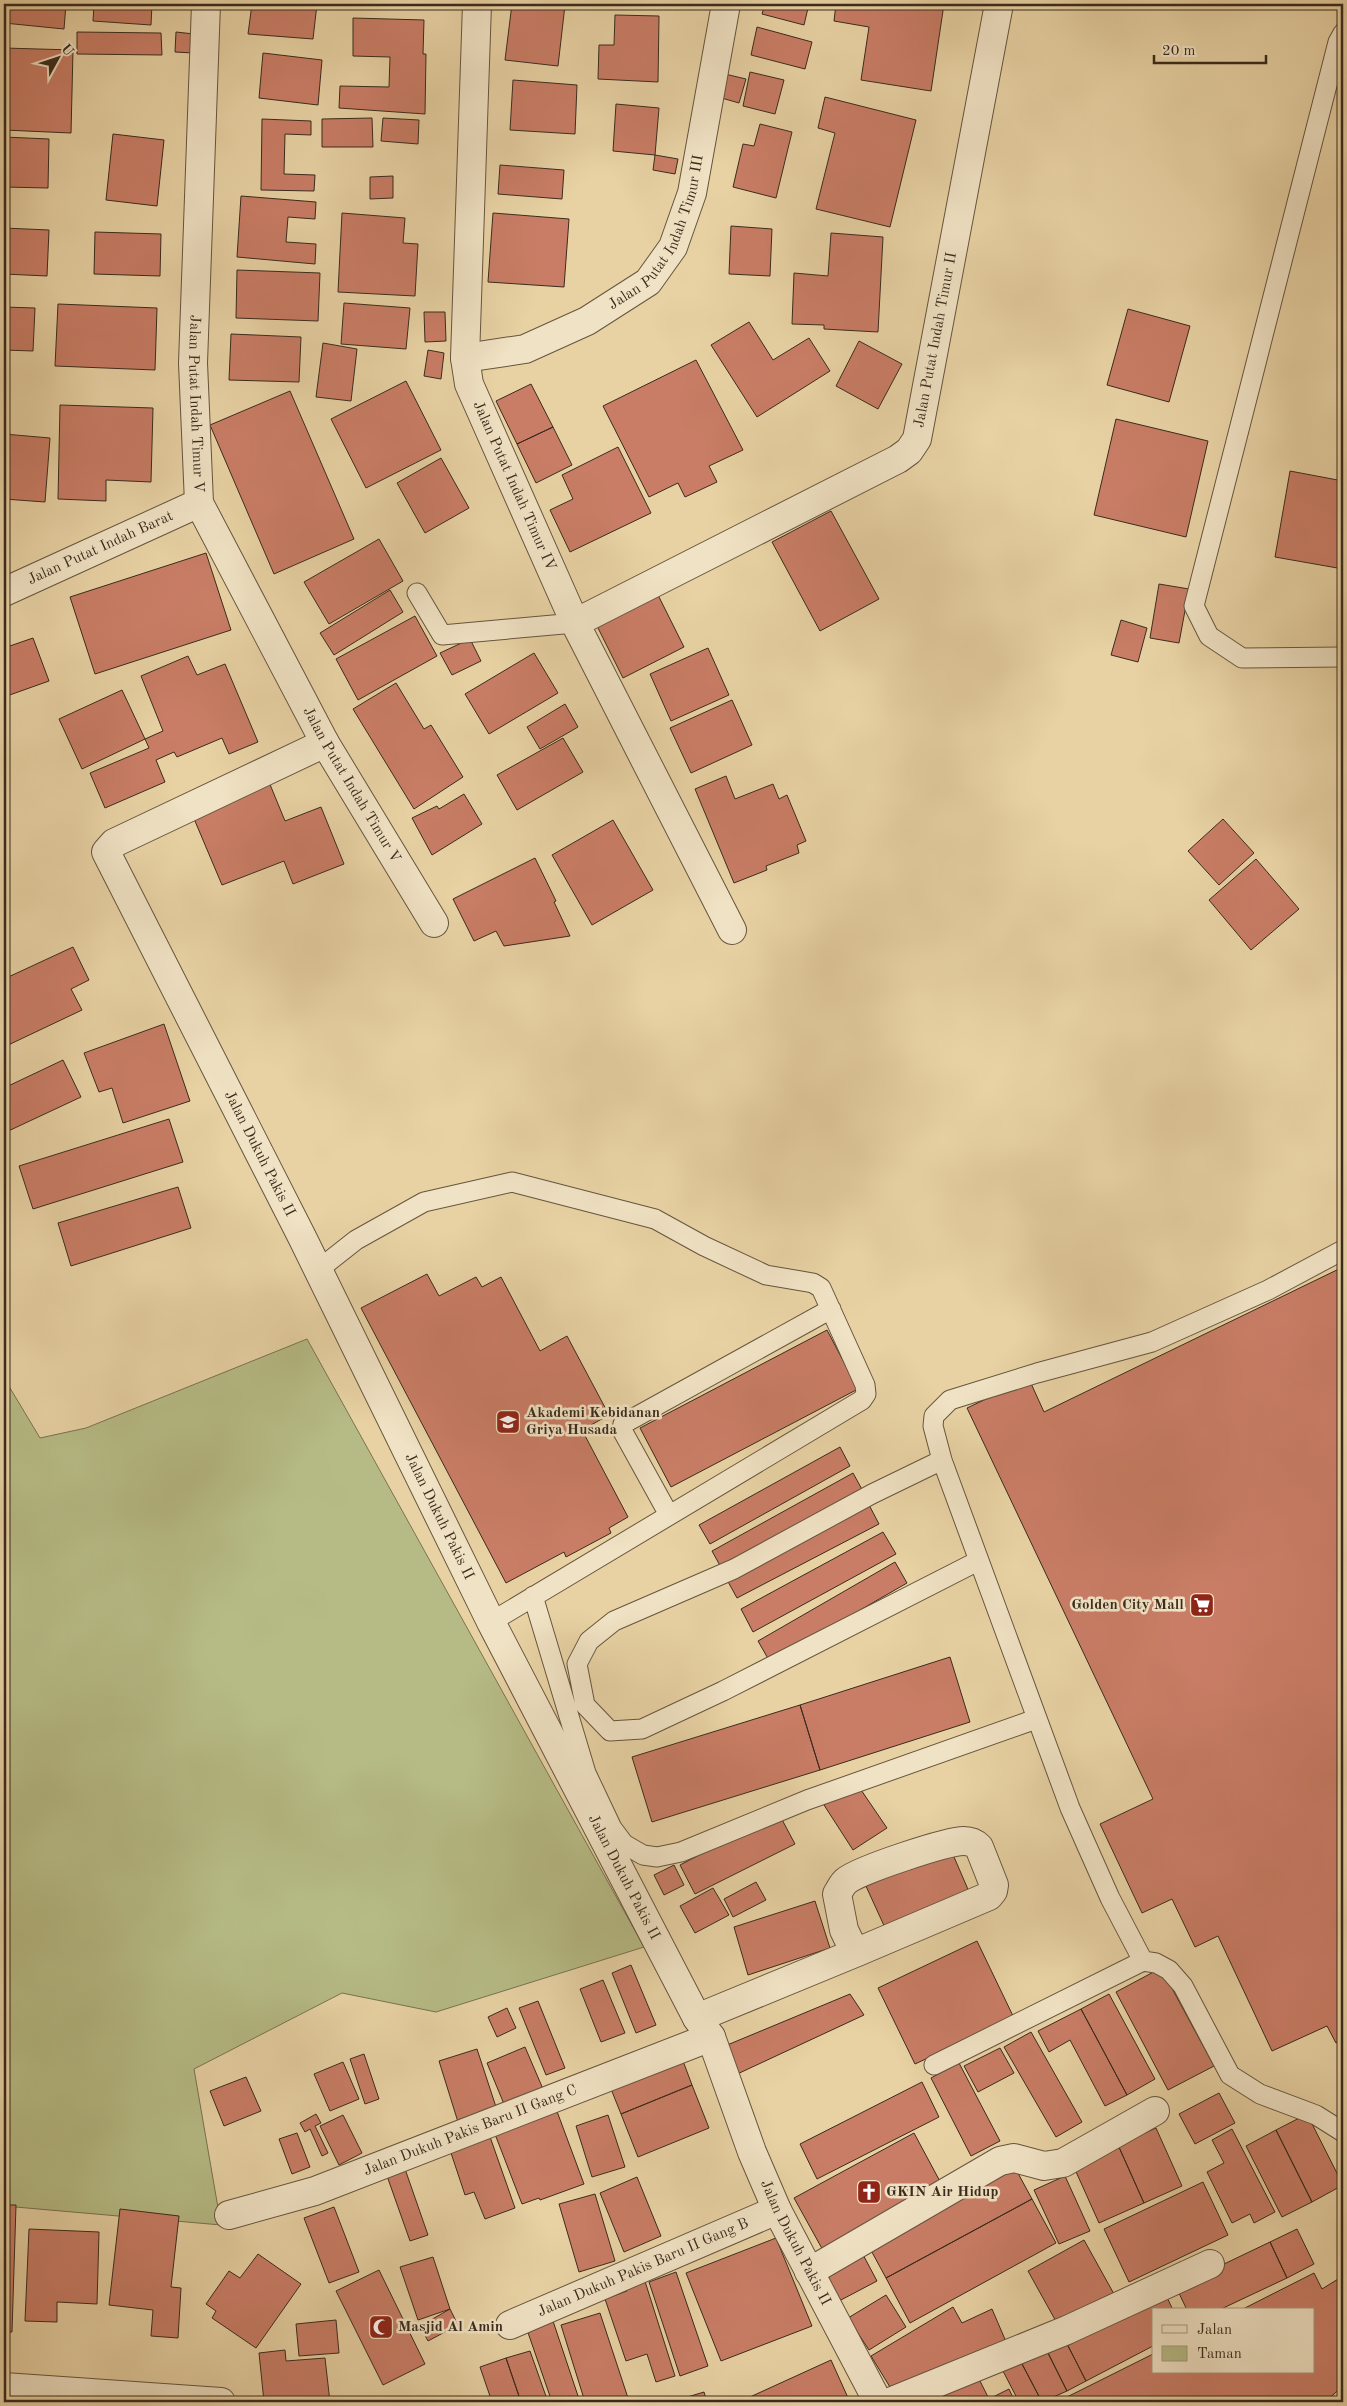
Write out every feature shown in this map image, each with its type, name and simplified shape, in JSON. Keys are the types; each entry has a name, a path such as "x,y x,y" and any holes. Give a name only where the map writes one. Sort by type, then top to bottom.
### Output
{"street":[{"name":"Jalan Putat Indah Timur V","path":"206,4 193,363 198,503 325,742 434,923"},
{"name":"Jalan Putat Indah Timur IV","path":"477,4 465,358 469,384 575,622 732,930"},
{"name":"Jalan Putat Indah Timur III","path":"465,358 525,348 587,321 648,282 673,247 692,194 726,4"},
{"name":"Jalan Putat Indah Timur II","path":"575,622 898,459 913,445 917,439 999,4"},
{"name":"Jalan Putat Indah Barat","path":"4,592 198,503"},
{"path":"4,572 31,580"},
{"name":"Jalan Dukuh Pakis II","path":"325,742 114,843 106,852 318,1270 491,1622 704,2028 752,2152 777,2210 878,2402"},
{"name":"Jalan Dukuh Pakis Baru II Gang C","path":"229,2216 315,2191 704,2028 855,1953 989,1896 993,1891 994,1885 979,1847 974,1843 964,1841 868,1869 846,1881 837,1894 844,1930 855,1953"},
{"path":"809,2272 1000,2161 1014,2158 1044,2166 1063,2163 1155,2111"},
{"name":"Jalan Dukuh Pakis Baru II Gang B","path":"510,2324 777,2210"},
{"path":"890,2402 1067,2330 1210,2264"},
{"path":"4,2387 220,2402"}],"lane":[{"path":"1343,33 1336,52 1194,606 1209,636 1242,658 1343,657"},
{"path":"417,593 442,635 575,622"},
{"path":"318,1270 356,1240 424,1202 512,1182 655,1219 704,1246 766,1275 817,1285 831,1309 865,1385 866,1394 862,1400 491,1622"},
{"path":"1143,1961 1110,1898 1070,1808 942,1460 933,1426 934,1416 950,1400 1037,1373 1152,1342 1268,1290 1343,1250"},
{"path":"669,1515 622,1430 623,1424 831,1309"},
{"path":"942,1460 872,1494 734,1569 614,1621 589,1641 577,1664 585,1705 610,1731 642,1729 723,1691 978,1561"},
{"path":"533,1596 586,1773 612,1828 624,1844 643,1855 657,1857 681,1852 807,1800 1036,1719"},
{"path":"934,2065 1143,1961 1156,1963 1169,1970 1183,1986 1230,2074 1260,2094 1316,2115 1343,2132"}],"green space":[{"path":"307,1339 644,1947 436,2012 342,1993 194,2069 221,2225 4,2206 4,1378 40,1438 86,1428"}],"building":[{"path":"4,4 66,4 64,29 4,23"},
{"path":"94,4 152,4 151,25 93,21"},
{"path":"252,4 317,4 313,39 248,34"},
{"path":"512,4 565,5 558,66 505,60"},
{"path":"765,4 809,4 804,25 762,14"},
{"path":"836,4 944,4 931,91 861,80 869,27 834,21"},
{"path":"615,15 659,16 658,82 598,79 599,45 614,45"},
{"path":"353,18 424,20 423,54 426,54 425,114 339,108 340,86 389,87 390,57 353,56"},
{"path":"757,27 812,42 805,69 751,55"},
{"path":"77,32 161,33 162,55 77,54"},
{"path":"176,32 194,34 193,53 175,52"},
{"path":"4,48 73,50 71,133 4,130"},
{"path":"263,53 322,60 318,105 259,98"},
{"path":"750,72 784,80 775,114 743,106"},
{"path":"725,74 746,79 739,103 718,97"},
{"path":"513,80 577,85 575,134 510,130"},
{"path":"825,97 916,120 890,227 816,209 835,133 818,128"},
{"path":"616,104 659,108 655,155 613,151"},
{"path":"372,118 373,147 322,147 322,119"},
{"path":"383,118 419,120 418,144 381,141"},
{"path":"262,119 311,121 311,135 285,134 284,174 315,175 314,191 261,190"},
{"path":"760,124 792,132 776,198 733,187 743,144 754,146"},
{"path":"113,134 164,140 157,206 106,200"},
{"path":"4,137 49,139 48,188 4,187"},
{"path":"655,155 678,159 675,174 653,170"},
{"path":"500,165 564,170 562,199 498,194"},
{"path":"393,176 393,198 370,199 370,177"},
{"path":"241,196 316,202 315,219 288,217 286,242 316,244 315,264 237,257"},
{"path":"342,213 405,218 403,243 418,244 415,296 338,292"},
{"path":"493,213 569,219 564,287 488,282"},
{"path":"731,226 772,229 770,276 729,274"},
{"path":"4,228 49,230 47,276 4,274"},
{"path":"95,232 161,234 160,276 94,274"},
{"path":"831,233 883,237 878,332 824,329 824,325 792,324 794,273 828,276"},
{"path":"237,270 320,273 318,321 236,318"},
{"path":"344,303 410,308 406,349 341,344"},
{"path":"58,304 157,308 155,370 55,366"},
{"path":"4,307 35,308 33,351 4,350"},
{"path":"1128,309 1190,326 1169,402 1107,385"},
{"path":"424,312 445,312 446,341 425,342"},
{"path":"749,322 773,360 809,338 830,371 757,417 711,345"},
{"path":"231,334 301,337 299,382 229,380"},
{"path":"859,341 902,364 878,409 836,386"},
{"path":"323,343 357,349 351,401 316,397"},
{"path":"428,350 444,353 441,379 424,376"},
{"path":"696,360 743,450 709,466 717,482 685,497 678,483 649,497 603,406"},
{"path":"406,381 441,450 366,488 331,419"},
{"path":"531,384 553,427 517,444 496,401"},
{"path":"290,391 354,539 274,574 210,425"},
{"path":"60,405 153,408 151,482 106,480 106,501 58,499"},
{"path":"1116,419 1208,441 1186,537 1094,515"},
{"path":"553,427 572,465 536,483 517,444"},
{"path":"4,434 50,438 45,502 4,499"},
{"path":"618,447 651,513 570,552 550,510 573,499 562,475"},
{"path":"441,458 469,508 425,533 397,483"},
{"path":"1290,471 1343,481 1343,569 1275,557"},
{"path":"831,511 879,599 820,631 772,542"},
{"path":"379,539 403,581 329,624 304,582"},
{"path":"206,553 231,630 95,674 70,597"},
{"path":"1159,584 1189,589 1179,643 1150,638"},
{"path":"654,587 684,647 623,678 593,618"},
{"path":"390,590 403,612 334,655 320,633"},
{"path":"415,616 437,656 358,700 336,659"},
{"path":"1121,620 1147,628 1138,662 1111,655"},
{"path":"33,638 49,681 4,697 4,648"},
{"path":"470,639 481,661 452,675 440,653"},
{"path":"708,648 729,695 671,721 650,674"},
{"path":"534,653 558,693 489,734 465,694"},
{"path":"188,656 197,675 225,664 258,742 229,754 222,738 177,757 174,752 156,760 165,782 105,808 90,773 149,748 145,739 163,731 141,676"},
{"path":"396,683 424,729 431,725 463,777 414,809 353,709"},
{"path":"122,690 145,739 82,769 59,719"},
{"path":"732,700 752,745 691,773 670,728"},
{"path":"565,704 578,727 540,749 527,727"},
{"path":"563,738 583,772 517,810 497,775"},
{"path":"726,776 735,799 773,784 779,799 787,795 806,841 797,845 799,853 766,866 767,870 734,883 695,789"},
{"path":"269,782 285,821 321,807 344,864 293,884 284,861 222,885 192,814"},
{"path":"464,794 482,824 432,855 412,818 437,806 439,809"},
{"path":"1223,819 1254,853 1219,885 1188,851"},
{"path":"613,820 653,890 592,925 552,855"},
{"path":"535,858 556,901 554,902 570,936 504,946 496,931 474,941 453,899"},
{"path":"1256,859 1299,909 1251,950 1209,900"},
{"path":"73,947 89,980 71,989 82,1010 4,1047 4,979"},
{"path":"164,1024 190,1101 123,1123 112,1088 99,1092 84,1053"},
{"path":"63,1060 81,1097 4,1133 4,1088"},
{"path":"169,1119 183,1162 33,1209 19,1166"},
{"path":"178,1187 191,1228 71,1266 58,1223"},
{"name":"Golden City Mall","path":"1343,1267 1343,2039 1336,2043 1327,2026 1272,2051 1218,1936 1195,1947 1172,1899 1142,1913 1100,1824 1153,1799 967,1408 1029,1379 1044,1412"},
{"name":"Akademi Kebidanan Griya Husada","path":"427,1274 439,1296 476,1277 482,1287 501,1277 540,1351 567,1336 609,1415 582,1430 628,1517 609,1528 611,1533 566,1557 564,1552 506,1583 361,1308"},
{"path":"827,1330 858,1389 671,1487 640,1428"},
{"path":"840,1447 850,1466 710,1544 699,1525"},
{"path":"853,1473 864,1493 723,1571 712,1551"},
{"path":"868,1503 879,1524 737,1598 726,1578"},
{"path":"883,1532 896,1554 753,1632 741,1609"},
{"path":"895,1562 907,1583 770,1662 758,1641"},
{"path":"950,1657 970,1722 820,1770 800,1705"},
{"path":"800,1705 820,1770 652,1822 632,1757"},
{"path":"857,1784 887,1828 853,1850 824,1805"},
{"path":"779,1814 795,1844 695,1894 680,1865"},
{"path":"951,1850 970,1894 886,1930 865,1884"},
{"path":"674,1865 684,1885 664,1895 654,1875"},
{"path":"756,1882 766,1900 733,1917 724,1899"},
{"path":"713,1888 729,1915 695,1933 680,1906"},
{"path":"815,1901 830,1948 748,1975 734,1927"},
{"path":"977,1941 1014,2018 915,2064 878,1988"},
{"path":"631,1965 656,2025 636,2033 612,1973"},
{"path":"1161,1968 1214,2066 1168,2090 1116,1992"},
{"path":"603,1980 625,2033 601,2042 580,1989"},
{"path":"850,1994 864,2015 733,2076 720,2048"},
{"path":"1109,1994 1155,2079 1127,2095 1081,2009"},
{"path":"538,2001 565,2068 546,2075 519,2008"},
{"path":"507,2008 516,2028 497,2037 488,2017"},
{"path":"1081,2009 1127,2095 1105,2106 1070,2040 1049,2052 1038,2031"},
{"path":"1031,2032 1082,2122 1056,2137 1004,2047"},
{"path":"525,2047 543,2089 504,2104 487,2063"},
{"path":"1000,2048 1014,2073 978,2092 964,2066"},
{"path":"477,2049 497,2110 458,2122 439,2061"},
{"path":"364,2054 379,2099 365,2104 350,2059"},
{"path":"683,2061 692,2085 621,2114 611,2089"},
{"path":"343,2062 359,2099 330,2111 314,2074"},
{"path":"959,2063 1000,2141 971,2156 931,2078"},
{"path":"246,2077 261,2111 224,2126 210,2091"},
{"path":"922,2082 939,2117 817,2179 800,2144"},
{"path":"692,2085 709,2128 638,2157 621,2114"},
{"path":"1219,2093 1235,2123 1195,2144 1179,2114"},
{"path":"555,2106 584,2184 540,2200 539,2198 522,2204 493,2129"},
{"path":"316,2114 321,2123 315,2126 328,2153 322,2156 310,2129 305,2132 300,2123"},
{"path":"1307,2114 1343,2185 1312,2202 1276,2130"},
{"path":"343,2115 362,2153 339,2165 320,2126"},
{"path":"608,2115 625,2167 592,2177 576,2126"},
{"path":"1156,2128 1182,2186 1144,2203 1118,2145"},
{"path":"1232,2129 1275,2212 1254,2223 1250,2214 1232,2223 1207,2172 1224,2163 1212,2140"},
{"path":"1276,2130 1312,2202 1282,2217 1246,2146"},
{"path":"297,2133 310,2167 292,2174 279,2139"},
{"name":"GKIN Air Hidup","path":"914,2133 943,2187 825,2254 794,2198"},
{"path":"489,2134 515,2208 485,2219 474,2192 465,2195 449,2147"},
{"path":"1118,2145 1144,2203 1099,2223 1073,2165"},
{"path":"1013,2164 1032,2199 886,2278 867,2243"},
{"path":"405,2169 428,2235 410,2241 387,2176"},
{"path":"1065,2176 1090,2231 1059,2244 1034,2190"},
{"path":"637,2177 661,2236 624,2252 600,2193"},
{"path":"1203,2182 1228,2235 1129,2282 1104,2229"},
{"path":"595,2194 615,2261 579,2272 559,2204"},
{"path":"1032,2199 1056,2243 910,2323 886,2278"},
{"path":"4,2205 16,2205 12,2332 4,2332"},
{"path":"334,2207 359,2272 329,2283 304,2218"},
{"path":"120,2209 179,2216 171,2287 181,2288 178,2338 151,2336 153,2310 109,2305"},
{"path":"29,2229 99,2232 97,2304 57,2302 57,2322 25,2321"},
{"path":"1297,2229 1314,2264 1287,2278 1270,2242"},
{"path":"776,2238 812,2326 721,2361 686,2273"},
{"path":"1084,2240 1114,2294 1058,2325 1028,2271"},
{"path":"1270,2242 1287,2278 1223,2308 1186,2308 1176,2287"},
{"path":"860,2249 877,2281 839,2301 822,2268"},
{"path":"258,2254 301,2284 256,2348 212,2318 216,2311 206,2304 229,2271 240,2278"},
{"path":"433,2257 450,2309 418,2320 400,2267"},
{"name":"Masjid Al Amin","path":"379,2270 425,2364 383,2385 336,2291"},
{"path":"676,2272 708,2366 680,2376 649,2282"},
{"path":"1314,2273 1322,2289 1343,2276 1343,2386 1325,2402 1057,2402 1152,2354 1152,2374 1314,2374 1314,2308 1245,2308"},
{"path":"643,2275 675,2376 656,2382 647,2354 626,2361 605,2299 627,2291 623,2281"},
{"path":"1163,2289 1172,2308 1152,2308 1152,2347 1086,2381 1065,2340"},
{"path":"886,2295 906,2327 869,2350 848,2318"},
{"path":"953,2307 962,2323 992,2309 1007,2344 893,2392 871,2356"},
{"path":"450,2309 458,2325 428,2341 420,2326"},
{"path":"600,2313 628,2398 616,2402 585,2402 561,2325"},
{"path":"551,2315 580,2402 552,2402 525,2324"},
{"path":"336,2320 339,2353 299,2356 296,2324"},
{"path":"1065,2340 1086,2381 1067,2391 1046,2349"},
{"path":"1046,2349 1067,2391 1042,2402 1021,2362"},
{"path":"285,2350 286,2361 325,2358 330,2402 264,2402 259,2353"},
{"path":"530,2351 548,2402 521,2402 506,2358"},
{"path":"506,2358 521,2402 492,2402 480,2367"},
{"path":"831,2360 849,2400 844,2402 739,2402"},
{"path":"1021,2362 1042,2402 1019,2402 1003,2371"},
{"path":"975,2371 989,2399 1009,2389 1015,2402 923,2402"},
{"path":"704,2392 707,2402 671,2402"}],"place":[{"name":"Akademi Kebidanan Griya Husada","path":"508,1422"},
{"name":"Golden City Mall","path":"1202,1605"},
{"name":"GKIN Air Hidup","path":"869,2192"},
{"name":"Masjid Al Amin","path":"381,2327"}]}
